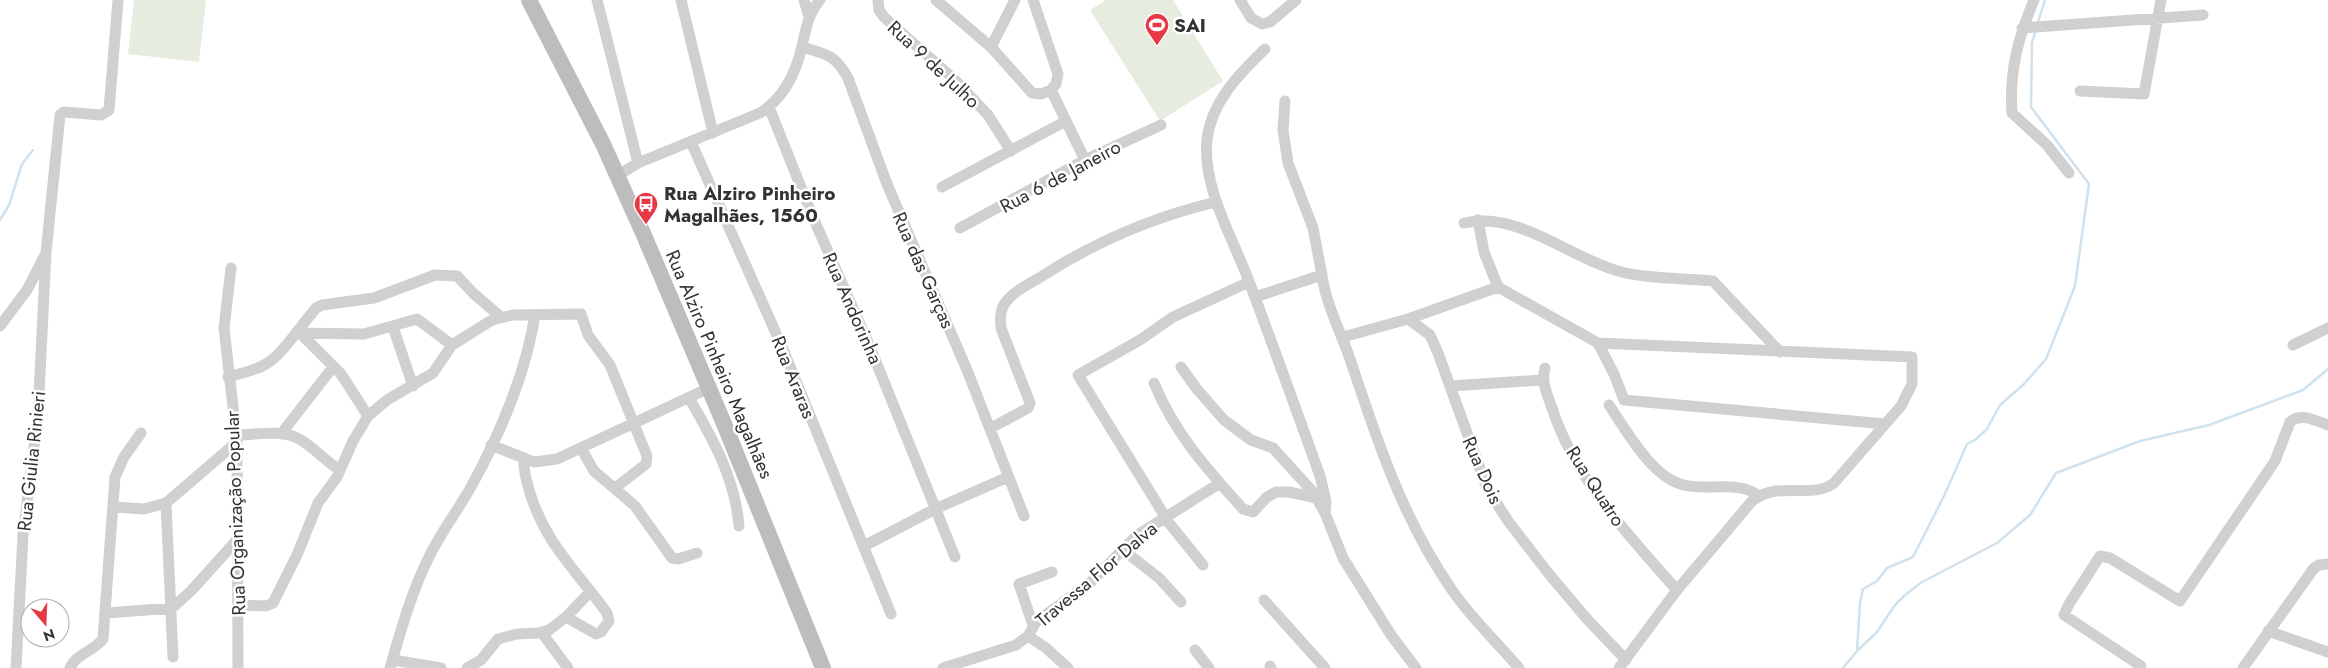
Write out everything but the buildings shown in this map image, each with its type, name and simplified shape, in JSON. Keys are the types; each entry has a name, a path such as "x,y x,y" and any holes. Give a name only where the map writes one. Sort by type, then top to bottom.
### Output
{"street":[{"name":"Rua Giulia Rinieri","path":"16,668 23,535 38,414 46,253 59,120 60,115 64,112 105,114 110,110 118,0"},
{"name":"Rua Alziro Pinheiro Magalhães","path":"528,0 618,176 709,388 823,668"},
{"path":"597,0 638,163"},
{"path":"681,0 713,133"},
{"path":"804,0 809,17"},
{"path":"618,176 638,163 692,142 769,107 783,92 791,78 802,48 809,17 820,0"},
{"name":"Rua 9 de Julho","path":"878,0 879,10 884,17 956,80 988,115 1011,151"},
{"path":"936,0 991,47 1032,93 1040,94 1051,90 1056,84 1058,74 1033,0"},
{"path":"991,47 1015,0"},
{"path":"1240,0 1256,22 1262,24 1270,22 1296,0"},
{"path":"2034,0 2012,68 2012,113 2047,145 2069,172"},
{"path":"2080,91 2144,94 2161,0"},
{"path":"2026,28 2158,17 2203,16"},
{"name":"Rua das Garças","path":"802,48 832,56 841,65 848,78 887,184 990,428 1024,516"},
{"path":"1265,49 1233,81 1212,118 1207,140 1208,163 1216,202 1255,297 1320,476 1326,501 1325,513"},
{"path":"1051,90 1085,160"},
{"path":"1285,101 1283,130 1288,163 1313,228 1324,291 1343,337 1384,459 1409,520 1453,592 1518,668"},
{"name":"Rua Andorinha","path":"769,107 812,215 870,347 955,557"},
{"path":"942,188 1066,121"},
{"name":"Rua 6 de Janeiro","path":"960,228 1085,160 1162,125"},
{"name":"Rua Araras","path":"692,142 783,349 891,614"},
{"path":"990,428 1028,408 1030,403 1001,328 1000,315 1003,307 1013,294 1068,259 1099,244 1168,216 1216,202"},
{"path":"1478,220 1484,252 1498,287 1598,343 1912,357 1912,384 1901,406 1829,487 1772,490 1759,496 1677,590 1623,664"},
{"path":"1464,223 1478,220 1513,226 1540,235 1578,256 1619,272 1713,281 1780,352"},
{"path":"0,326 32,280 46,253"},
{"name":"Rua Organização Popular","path":"231,268 224,328 236,439 238,668"},
{"path":"228,377 270,363 298,333 316,308 322,305 374,298 435,275 457,276 474,294 501,316"},
{"path":"1255,297 1322,275"},
{"path":"32,280 45,282"},
{"path":"1203,565 1165,518 1078,375 1133,344 1173,317 1249,282"},
{"path":"1343,337 1408,319 1498,287"},
{"path":"238,605 266,606 272,603 296,555 318,503 332,485 368,416 387,400 433,373 452,345 482,325 501,316 581,314 588,335 610,365 648,461 642,468 615,488"},
{"path":"441,668 392,664 405,615 422,572 457,507 474,482 523,369 535,315"},
{"path":"298,333 364,334 393,327 413,319 420,320 438,336 452,345"},
{"name":"Rua Dois","path":"1408,319 1432,339 1482,478 1508,521 1623,664"},
{"path":"393,327 413,386"},
{"path":"2293,345 2328,328"},
{"path":"298,333 341,374 368,416"},
{"path":"1598,343 1614,374 1624,400 1885,424"},
{"path":"281,434 333,366"},
{"path":"1181,367 1200,393 1224,420 1252,440 1273,448 1317,498 1343,558 1391,635 1416,668"},
{"path":"1450,386 1542,380 1545,368"},
{"name":"Rua Quatro","path":"1542,380 1558,428 1578,466 1622,528 1677,590"},
{"path":"1154,383 1183,439 1198,459 1243,509 1253,512 1267,497 1276,492 1289,492 1317,498"},
{"path":"491,445 534,462 547,461 581,448 709,388"},
{"path":"689,398 716,444 726,467 740,526"},
{"path":"1609,404 1648,460 1659,472 1682,485 1747,489 1759,496"},
{"path":"2141,666 2064,615 2068,604 2100,556 2110,558 2180,601 2274,461 2290,422 2295,418 2302,417 2328,426"},
{"path":"70,668 76,659 99,645 103,639 107,613 114,507 113,485 118,468 141,432"},
{"path":"114,507 144,508 166,503 236,439 281,434 299,439 340,470"},
{"path":"581,448 594,471 640,512 661,545 672,558 678,559 697,554"},
{"path":"524,459 528,484 544,530 608,617 607,624 601,632 594,633 566,617"},
{"path":"864,546 935,509 1008,477"},
{"name":"Travessa Flor Dalva","path":"943,668 1016,644 1091,582 1122,550 1148,527 1220,483"},
{"path":"166,503 173,657"},
{"path":"107,613 142,612 172,608 191,591 236,541"},
{"path":"1122,550 1160,578 1181,602"},
{"path":"2243,668 2314,568 2319,565 2328,564"},
{"path":"1052,572 1019,584 1030,631 1068,668"},
{"path":"467,668 481,660 495,642 501,638 524,633 542,633 566,617 590,592"},
{"path":"1264,600 1325,668"},
{"path":"2268,631 2328,652"},
{"path":"542,633 568,668"},
{"path":"1195,650 1209,668"}],"shaded area":[{"path":"134,0 206,0 199,62 128,54"},
{"name":"SAI","path":"1106,0 1173,0 1223,81 1160,121 1090,10"}],"waterway":[{"path":"2038,22 2045,0"},
{"path":"1843,668 1857,651 1860,603 1863,589 1877,581 1887,568 1913,557 1945,494 1967,444 1975,440 1987,429 2000,405 2023,385 2046,359 2075,286 2089,184 2031,107 2032,42 2036,30"},
{"path":"0,220 9,205 22,164 33,150"},
{"path":"1858,650 1877,632 1895,605 1905,595 1922,582 1997,543 2030,515 2056,473 2140,441 2209,425 2303,390 2328,369"}],"place":[{"name":"SAI","path":"1157,46"},
{"name":"Rua Alziro Pinheiro Magalhães, 1560","path":"646,225"}]}
